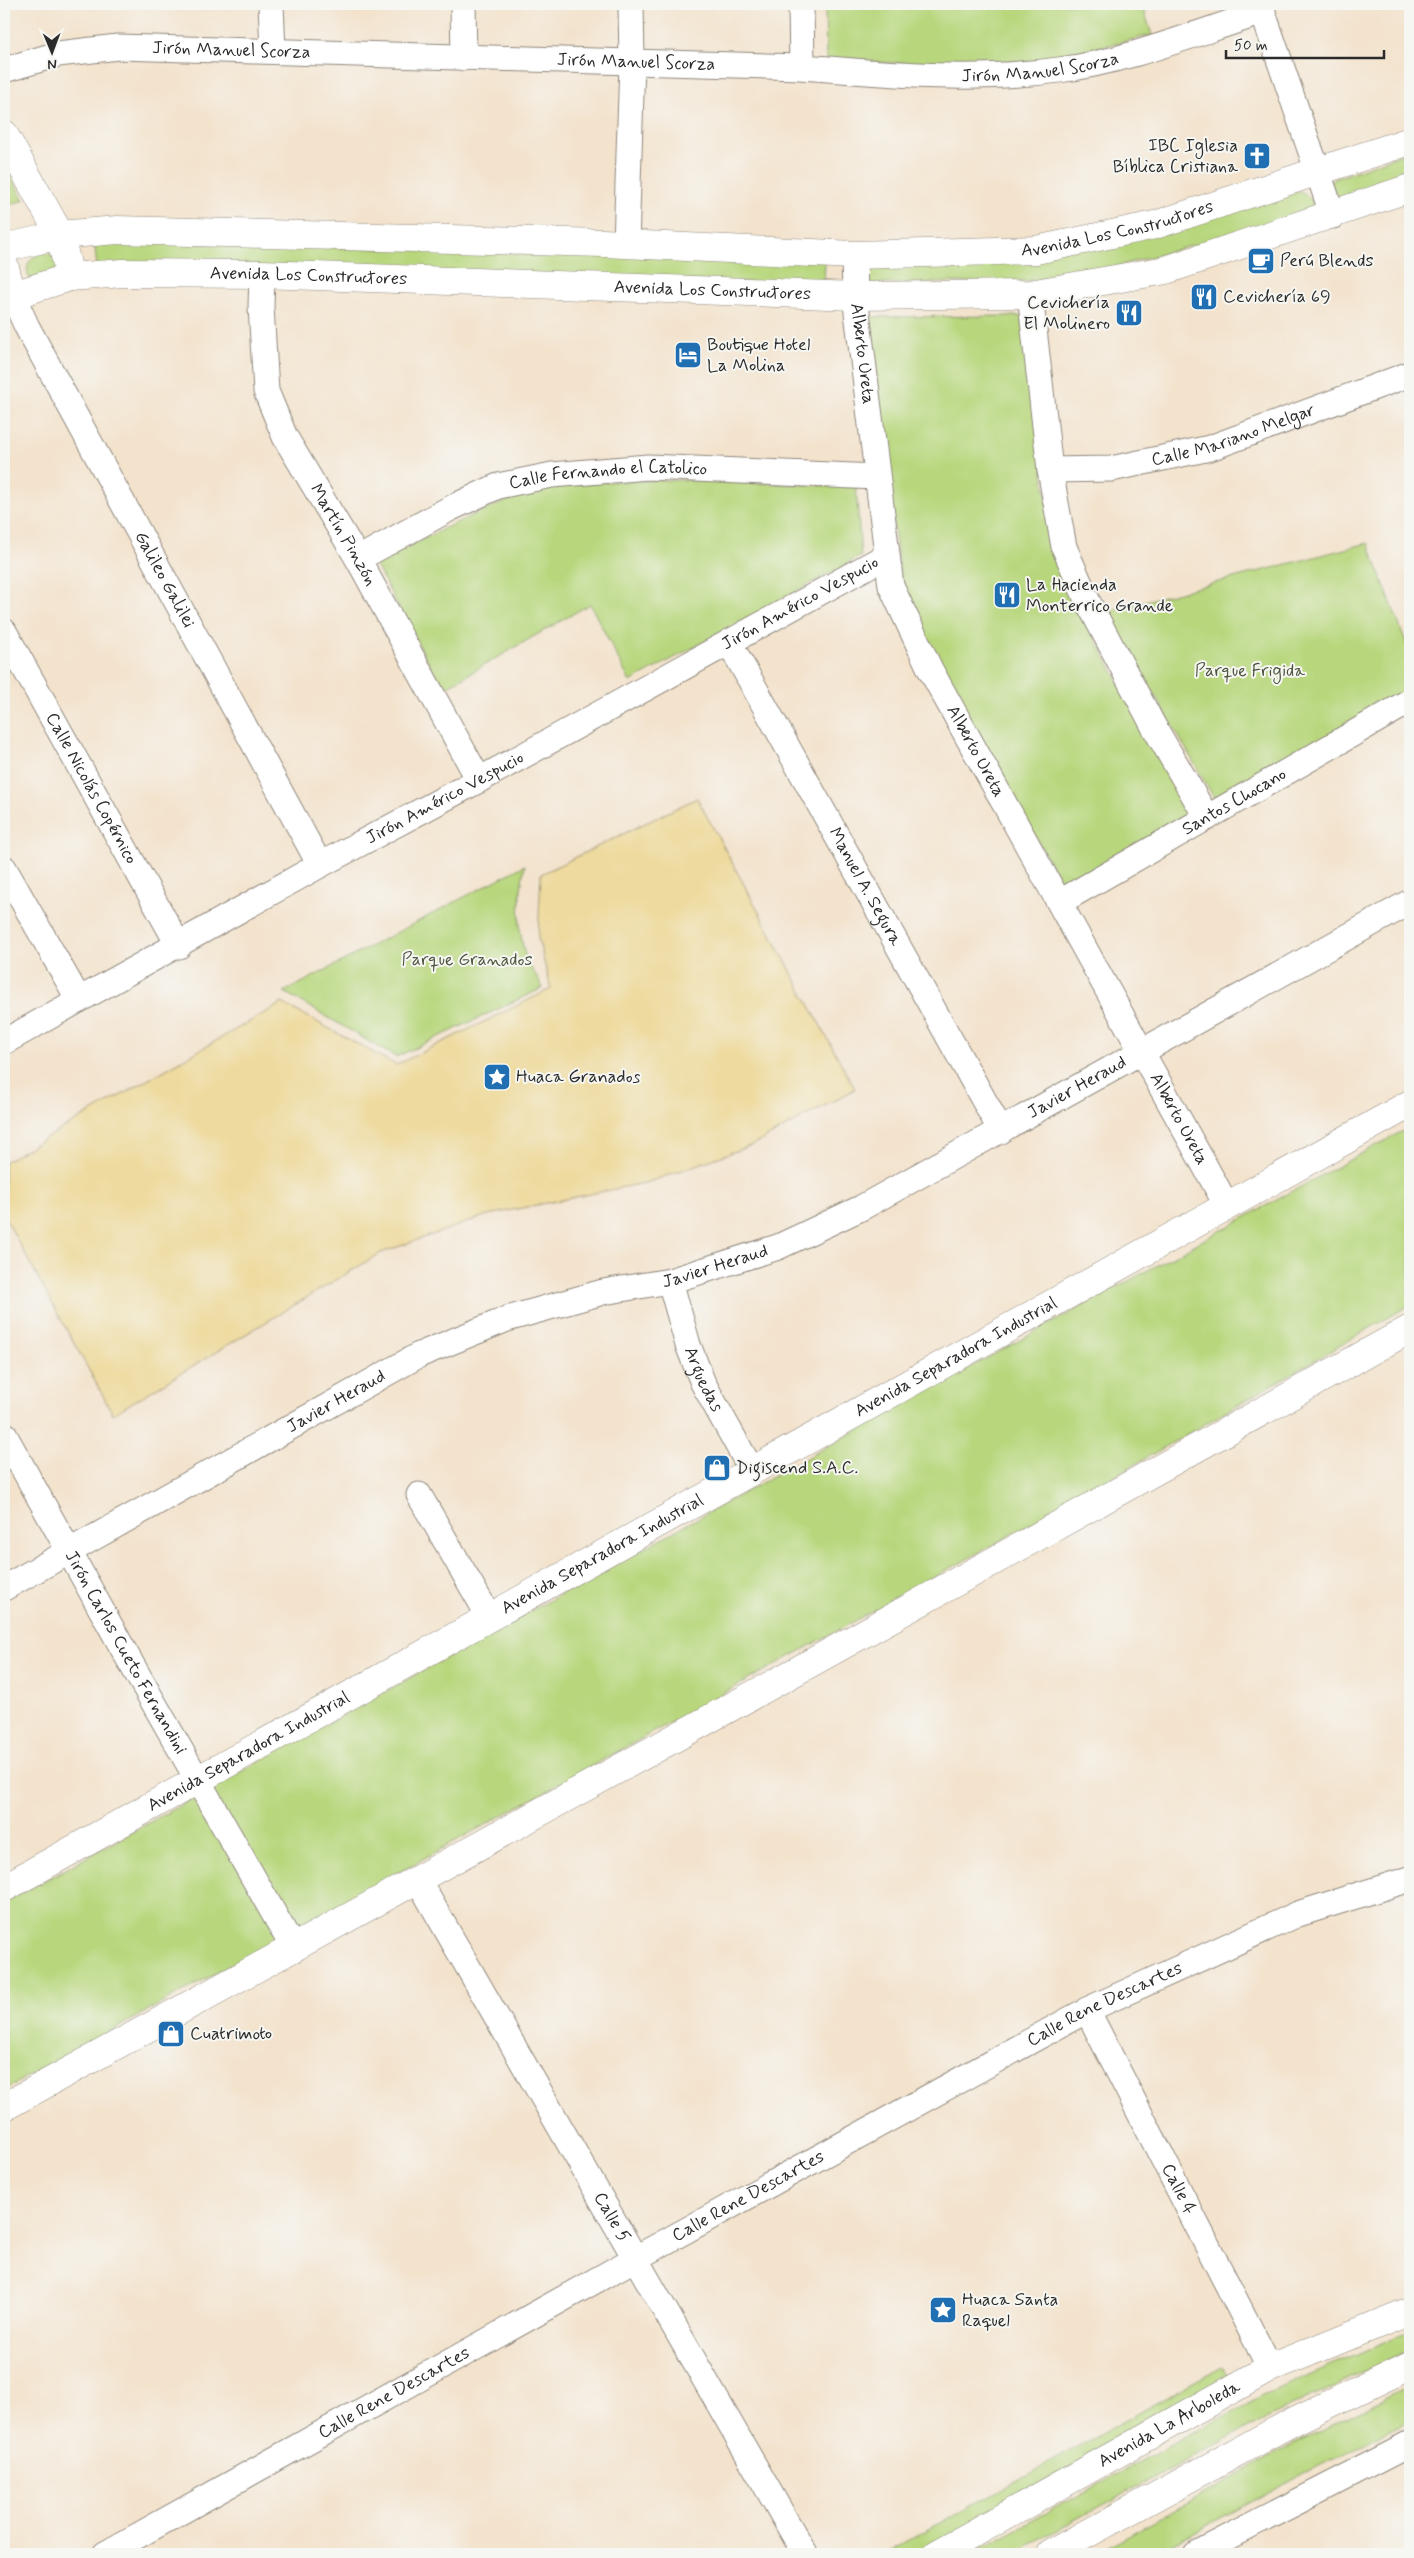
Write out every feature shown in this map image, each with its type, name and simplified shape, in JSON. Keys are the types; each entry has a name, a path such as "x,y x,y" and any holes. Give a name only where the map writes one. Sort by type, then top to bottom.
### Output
{"street":[{"path":"271,4 273,51"},
{"path":"463,4 466,25 464,58"},
{"path":"626,244 632,63 631,4"},
{"path":"801,4 802,67"},
{"path":"1261,8 1333,216"},
{"name":"Jirón Manuel Scorza","path":"4,70 58,54 118,47 802,67 909,76 995,76 1060,70 1113,60 1261,8"},
{"path":"4,134 60,235 70,277"},
{"name":"Avenida Los Constructores","path":"4,248 60,235 117,230 626,244 854,255 1036,250 1155,225 1318,173 1410,141"},
{"name":"Avenida Los Constructores","path":"8,296 70,277 123,273 262,274 855,296 1030,294 1166,270 1333,216 1410,188"},
{"name":"Alberto Ureta","path":"854,255 855,296 891,586 930,669 1227,1206"},
{"path":"4,264 8,296"},
{"name":"Martín Pinzón","path":"262,274 266,391 285,437 358,559 479,780"},
{"path":"1030,294 1050,470 1064,547 1088,602 1153,726 1207,818"},
{"name":"Galileo Galilei","path":"8,296 27,327 320,865"},
{"name":"Calle Mariano Melgar","path":"1050,470 1111,469 1210,448 1410,374"},
{"name":"Calle Fernando el Catolico","path":"358,559 449,509 498,486 552,475 648,467 876,477"},
{"name":"Jirón Américo Vespucio","path":"4,1042 320,865 479,780 886,556"},
{"name":"Calle Nicolás Copérnico","path":"4,631 178,946"},
{"name":"Manuel A. Segura","path":"729,642 1001,1131"},
{"name":"Santos Chocano","path":"1060,902 1410,701"},
{"path":"4,868 79,1000"},
{"name":"Javier Heraud","path":"4,1588 419,1355 507,1319 603,1292 670,1281 778,1247 862,1208 1410,902"},
{"name":"Avenida Separadora Industrial","path":"4,1888 198,1778 490,1618 1410,1104"},
{"name":"Arguedas","path":"670,1281 688,1345 703,1383 752,1471"},
{"path":"4,2107 294,1949 1410,1329"},
{"name":"Jirón Carlos Cueto Fernandini","path":"4,1434 127,1656 294,1949"},
{"path":"419,1495 490,1618"},
{"name":"Calle Rene Descartes","path":"105,2554 1086,2010 1298,1914 1410,1879"},
{"name":"Calle 5","path":"418,1880 805,2554"},
{"name":"Calle 4","path":"1086,2010 1270,2368"},
{"name":"Avenida La Arboleda","path":"937,2554 1270,2368 1410,2311"},
{"path":"1050,2554 1296,2420 1410,2364"},
{"path":"1196,2554 1410,2444"}],"green space":[{"path":"825,4 1142,4 1152,35 1054,58 990,67 826,60"},
{"path":"1410,151 1410,174 1334,201 1329,181"},
{"path":"4,164 24,200 4,207"},
{"path":"1298,192 1306,194 1313,202 1310,213 1107,269 1028,281 868,284 863,280 865,266"},
{"path":"94,241 825,261 824,284 97,267"},
{"path":"41,253 52,254 61,268 30,280 27,271 28,264"},
{"path":"1023,316 1052,539 1062,577 1192,816 1065,889 940,667 900,575 867,317"},
{"path":"685,480 856,487 861,556 630,682 590,604 443,689 375,564 466,518 539,491 594,483"},
{"name":"Parque Frigida","path":"1368,543 1410,653 1410,695 1214,798 1107,611"},
{"name":"Parque Granados","path":"525,865 520,899 521,934 526,957 543,988 396,1057 284,992"},
{"path":"1410,1127 1410,1305 1058,1509 4,2090 4,1903 947,1380"},
{"path":"1410,2331 1410,2351 1269,2416 1013,2554 971,2554 1263,2395"},
{"path":"1222,2367 1232,2379 918,2554 884,2554"},
{"path":"1410,2385 1410,2420 1302,2474 1154,2554 1094,2554 1279,2452"}],"sand":[{"path":"697,798 855,1089 755,1144 649,1182 488,1215 381,1253 113,1414 4,1216 4,1162 282,1003 396,1065 551,989 538,938 541,874"}],"place":[{"name":"IBC Iglesia Bíblica Cristiana","path":"1257,156"},
{"name":"Perú Blends","path":"1261,261"},
{"name":"Cevichería 69","path":"1204,297"},
{"name":"Cevichería El Molinero","path":"1129,313"},
{"name":"Boutique Hotel La Molina","path":"688,355"},
{"name":"La Hacienda Monterrico Grande","path":"1007,595"},
{"name":"Huaca Granados","path":"497,1077"},
{"name":"Digiscend S.A.C.","path":"717,1468"},
{"name":"Cuatrimoto","path":"171,2034"},
{"name":"Huaca Santa Raquel","path":"943,2310"}]}
